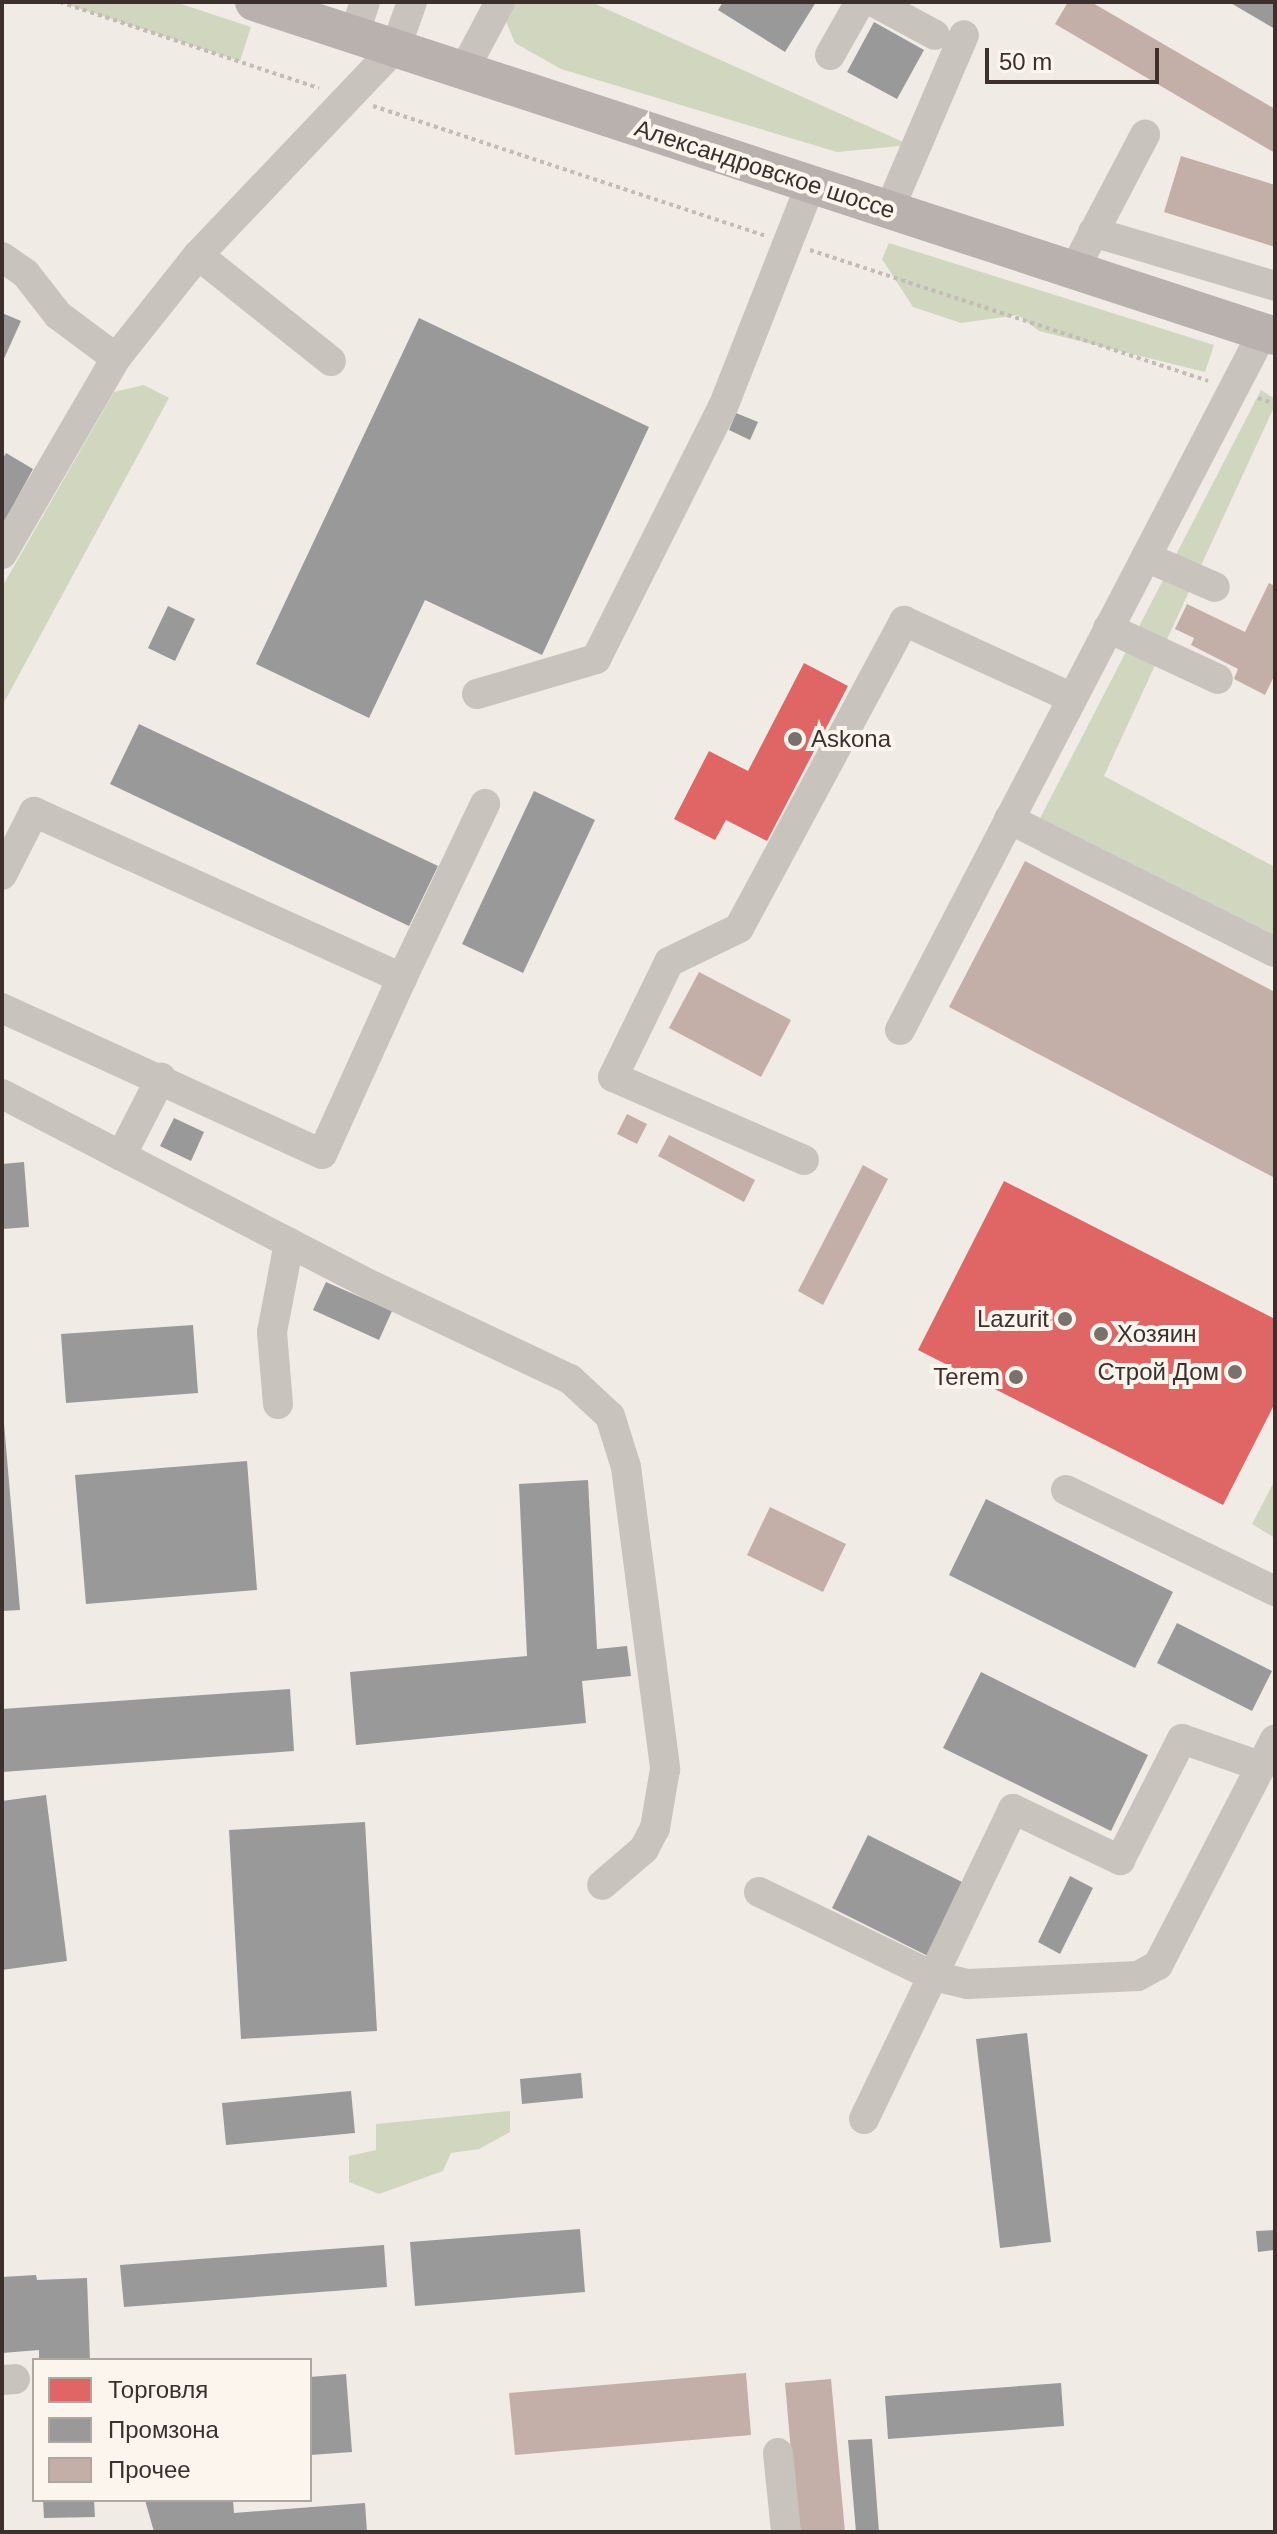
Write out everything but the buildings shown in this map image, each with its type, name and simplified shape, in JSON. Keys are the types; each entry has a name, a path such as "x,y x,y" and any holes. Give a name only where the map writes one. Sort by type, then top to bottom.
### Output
{"main road":[{"name":"Александровское шоссе","path":"254,2 359,18 396,47 1269,334"}],"lane":[{"path":"2,554 116,358 198,255 396,47 412,2"},
{"path":"464,70 500,2"},
{"path":"830,55 860,2"},
{"path":"874,2 950,35 889,210"},
{"path":"1074,270 1145,135"},
{"path":"477,694 596,659 723,407 811,184"},
{"path":"1093,232 1275,286"},
{"path":"198,255 331,361"},
{"path":"2,257 26,274 58,315 116,358"},
{"path":"900,1030 1233,389 1269,334"},
{"path":"1146,557 1215,587"},
{"path":"804,1160 613,1077 669,962 739,928 904,621 1072,698"},
{"path":"1108,628 1218,679"},
{"path":"2,1008 322,1154 485,804"},
{"path":"2,875 34,812 402,978"},
{"path":"1009,819 1275,952"},
{"path":"121,1156 161,1078"},
{"path":"2,1094 289,1243 570,1379 610,1416 626,1467 665,1769 655,1828 644,1849 602,1885"},
{"path":"278,1404 273,1321 289,1243"},
{"path":"1066,1490 1275,1591"},
{"path":"864,2119 1013,1809 1120,1860 1182,1739 1260,1766"},
{"path":"759,1892 933,1976 968,1984 1138,1976 1158,1965 1275,1739"},
{"path":"778,2453 786,2532"}],"path":[{"path":"60,2 1275,404"}],"green space":[{"path":"60,2 175,2 251,27 240,61"},
{"path":"513,2 591,2 910,145 837,152 561,69 515,43 505,19"},
{"path":"889,243 1214,345 1205,372 1039,331 1018,315 961,323 913,307 882,259"},
{"path":"144,385 169,398 2,706 2,587 114,392"},
{"path":"1261,390 1275,399 1275,405 1104,776 1275,867 1275,963 1122,871 1100,882 1040,852 1034,830"},
{"path":"1275,1480 1275,1538 1252,1524"},
{"path":"510,2111 510,2132 479,2149 451,2153 443,2171 379,2194 349,2182 349,2156 376,2150 376,2124"}],"place":[{"name":"Askona","path":"795,739"},
{"name":"Lazurit","path":"1065,1319"},
{"name":"Хозяин","path":"1101,1334"},
{"name":"Строй Дом","path":"1235,1372"},
{"name":"Terem","path":"1016,1377"}]}
